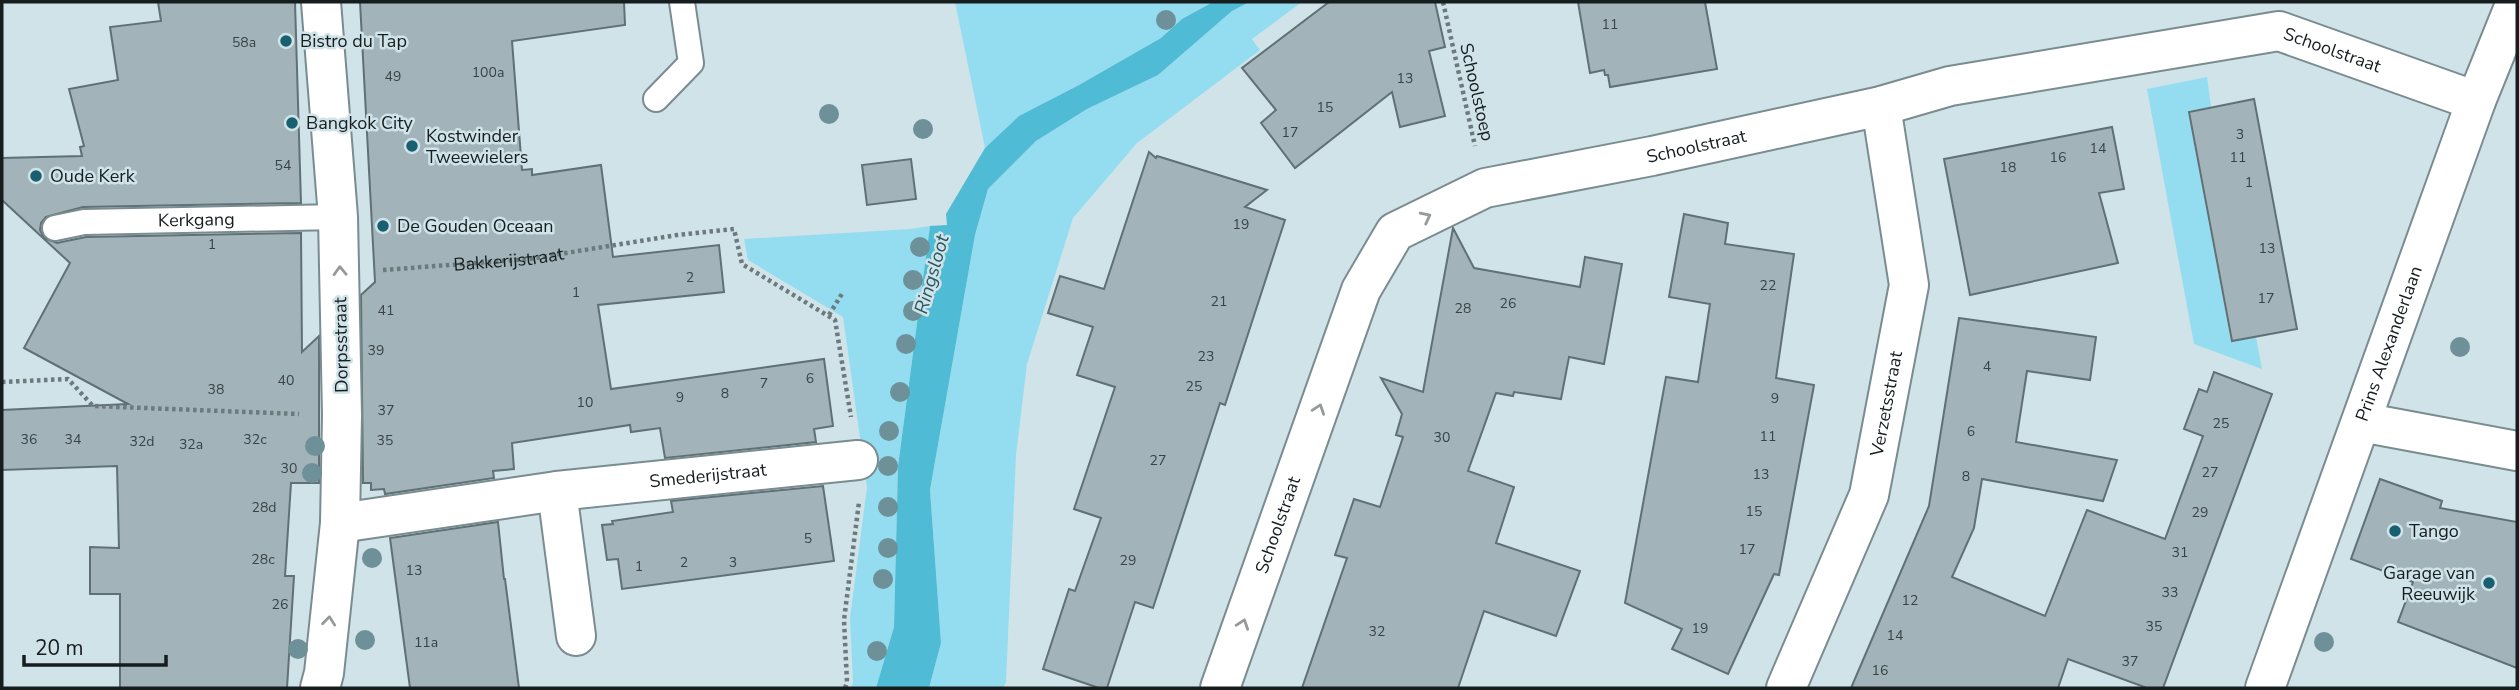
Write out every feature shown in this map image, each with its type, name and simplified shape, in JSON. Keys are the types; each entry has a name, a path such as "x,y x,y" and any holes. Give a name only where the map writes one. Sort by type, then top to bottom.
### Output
{"street":[{"name":"Dorpsstraat","path":"320,688 324,673 340,523 342,415 338,217 321,2"},
{"name":"Prins Alexanderlaan","path":"2265,688 2476,101 2516,2"},
{"name":"Schoolstraat","path":"1220,688 1361,290 1395,232 1485,188 1652,156 1881,106 1950,86 2279,31 2476,101"},
{"name":"Verzetsstraat","path":"1786,688 1869,495 1909,285 1881,106"},
{"path":"2361,422 2517,451"},
{"name":"Smederijstraat","path":"340,523 557,491 858,460"},
{"path":"557,491 576,636"}],"lane":[{"path":"656,99 691,63 682,2"},
{"name":"Kerkgang","path":"55,228 84,222 338,217"}],"path":[{"name":"Schoolstoep","path":"1443,2 1485,188"},
{"name":"Bakkerijstraat","path":"340,273 528,259 677,235"},
{"path":"830,315 843,292"},
{"path":"2,382 68,379 93,406 342,415"}],"shaded area":[{"path":"955,2 1213,2 1182,19 1161,38 1019,116 985,148"},
{"path":"1249,2 1302,2 1252,39 1260,50 1137,143 1073,218 1027,364 1016,455 1006,682 1003,688 929,688 941,643 930,490 975,235 988,189 1036,141 1087,109 1158,75 1232,11"},
{"path":"2207,77 2211,107 2188,111 2231,341 2256,337 2262,369 2194,344 2147,89"},
{"path":"930,226 898,465 894,627 876,688 851,688 850,618 867,487 843,317 748,260 744,239"}],"water":[{"name":"Ringsloot","path":"1213,2 1249,2 1232,11 1158,75 1087,109 1036,141 988,189 975,235 930,490 941,643 929,688 876,688 894,627 898,466 930,226 947,225 946,214 985,148 1019,116 1161,38 1182,19"}],"building":[{"path":"158,2 295,2 301,203 83,207 46,217 40,230 44,238 57,243 86,237 301,233 302,352 319,336 319,483 291,483 285,576 294,576 287,688 120,688 120,594 90,594 90,547 119,548 117,466 2,470 2,410 128,404 24,348 70,263 2,200 2,158 82,156 80,147 84,146 69,89 118,80 110,27 161,21"},
{"path":"360,2 624,2 625,25 512,41 522,170 532,169 532,175 601,165 613,257 719,245 724,292 598,305 611,389 824,359 833,426 814,429 816,442 665,458 660,428 631,432 630,425 512,443 514,469 493,471 494,478 385,494 384,489 371,490 371,483 363,483 361,295 375,282"},
{"path":"1329,2 1435,2 1445,47 1429,51 1445,116 1400,127 1392,92 1295,168 1261,123 1276,110 1242,68"},
{"path":"1578,2 1705,2 1717,69 1610,87 1608,75 1605,75 1604,70 1590,73"},
{"path":"2254,99 2297,329 2232,341 2189,112"},
{"path":"2112,127 2124,189 2099,193 2118,263 1970,295 1944,159"},
{"path":"1149,152 1156,158 1157,156 1267,190 1245,207 1285,220 1225,405 1220,403 1153,608 1135,602 1107,688 1099,688 1043,669 1069,589 1075,591 1101,518 1074,509 1115,387 1077,375 1093,327 1048,313 1060,276 1104,289"},
{"path":"911,159 916,199 867,205 862,165"},
{"path":"1684,214 1728,223 1725,244 1794,254 1776,378 1814,385 1779,575 1774,574 1728,674 1672,649 1682,629 1625,603 1666,377 1698,382 1710,304 1669,297"},
{"path":"1453,228 1474,268 1580,287 1585,257 1622,264 1604,364 1569,357 1561,399 1514,392 1513,396 1496,393 1468,471 1514,487 1496,543 1580,571 1556,636 1484,611 1458,688 1302,688 1347,558 1335,555 1354,499 1380,507 1403,437 1396,435 1402,414 1381,378 1423,392"},
{"path":"1959,318 2096,337 2090,380 2027,371 2016,442 2117,460 2103,501 1982,479 1974,528 1952,577 2045,616 2087,510 2165,539 2203,436 2184,429 2199,389 2207,392 2214,372 2272,394 2163,688 2147,688 2068,659 2058,688 1851,688 1929,506"},
{"path":"2380,479 2442,501 2440,508 2517,522 2517,668 2398,622 2413,582 2351,559"},
{"path":"823,486 834,561 622,589 618,559 607,560 602,525 613,524 612,521 673,512 671,501"},
{"path":"498,522 519,688 410,688 390,538"}],"place":[{"name":"Bistro du Tap","path":"286,41"},
{"name":"Bangkok City","path":"292,123"},
{"name":"Kostwinder Tweewielers","path":"412,146"},
{"name":"Oude Kerk","path":"36,176"},
{"name":"De Gouden Oceaan","path":"383,226"},
{"name":"Tango","path":"2395,531"},
{"name":"Garage van Reeuwijk","path":"2489,583"}]}
